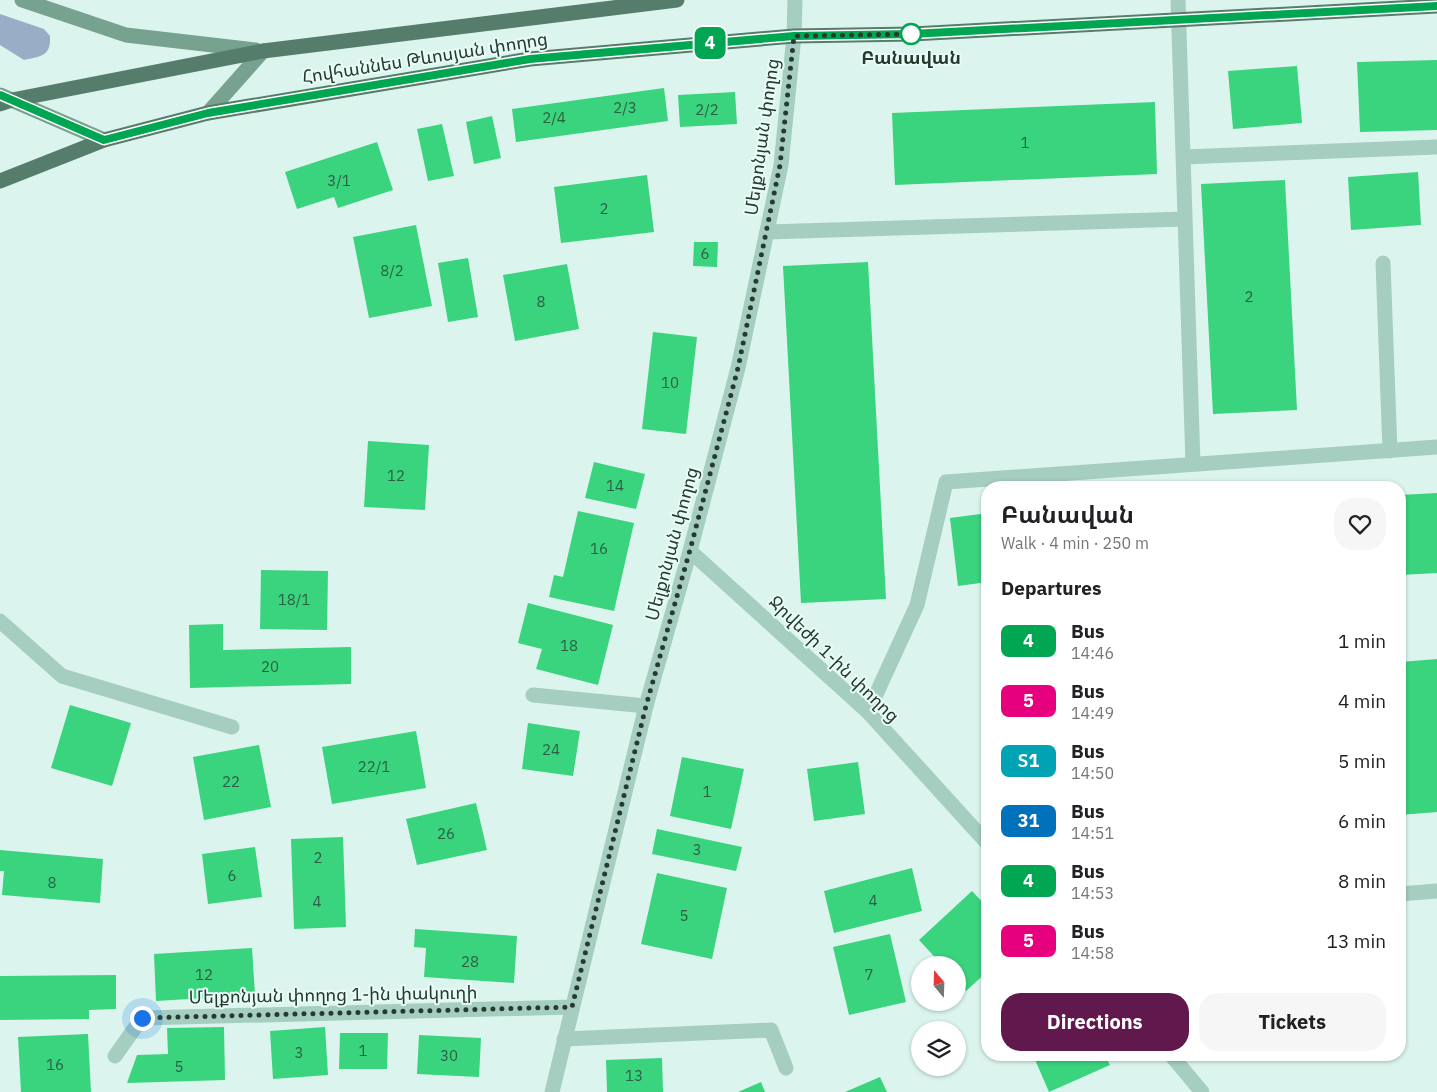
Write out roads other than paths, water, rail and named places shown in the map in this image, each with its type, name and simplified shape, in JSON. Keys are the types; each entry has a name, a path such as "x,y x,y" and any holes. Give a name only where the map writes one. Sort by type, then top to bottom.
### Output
{"main road":[{"path":"22,0 126,36 263,51"},
{"name":"Հովհաննես Թևոսյան փողոց","path":"4,100 263,51 677,0"},
{"name":"Հովհաննես Թևոսյան փողոց","path":"0,180 104,140 208,113 530,59 794,36 912,34 1437,6"},
{"path":"208,113 263,51"},
{"path":"4,100 104,140"}],"street":[{"name":"Մելքոնյան փողոց","path":"552,1092 646,706 738,368 780,165 794,36 795,0"},
{"path":"1178,0 1193,464"},
{"path":"1184,157 1437,147"},
{"path":"767,232 1185,219"},
{"path":"1383,263 1390,451"},
{"path":"868,712 917,605 946,482 1437,448"},
{"name":"Ջրվեժի 1-ին փողոց","path":"690,550 868,712 981,836"},
{"path":"0,621 62,676 232,727"},
{"path":"533,695 646,706"},
{"path":"1406,894 1437,891"},
{"name":"Մելքոնյան փողոց 1-ին փակուղի","path":"116,1056 142,1018 572,1007"},
{"path":"564,1039 771,1030 786,1068"},
{"path":"1177,1061 1202,1092"}],"place":[{"name":"Բանավան","path":"911,34"}]}
